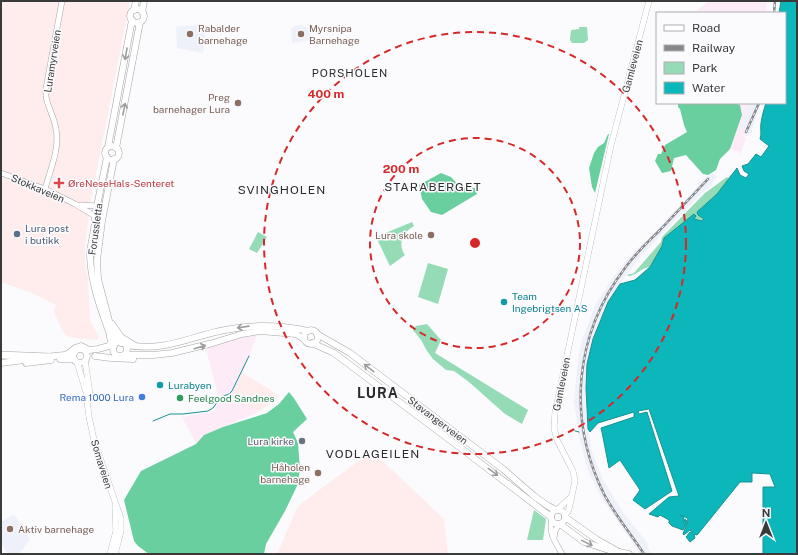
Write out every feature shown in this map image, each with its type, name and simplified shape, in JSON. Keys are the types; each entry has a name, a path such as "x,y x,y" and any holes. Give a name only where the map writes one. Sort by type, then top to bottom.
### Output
{"highway":[{"path":"1,355 49,357"}],"main road":[{"path":"136,1 134,10 130,15 132,20 136,23 140,22 144,18 142,12 144,1"},
{"name":"Gamleveien","path":"565,517 574,486 574,475 557,440 554,428 554,418 585,267 588,245 594,225 611,145 649,1"},
{"path":"134,10 138,9 142,12"},
{"name":"Forussletta","path":"114,346 99,301 90,255 95,216 107,157 105,153 108,147 132,20"},
{"name":"Forussletta","path":"124,344 114,336 98,279 97,260 102,221 114,159 118,155 116,148 140,22"},
{"path":"108,147 112,146 116,148"},
{"path":"107,157 114,159"},
{"path":"110,320 121,336 132,344 138,346 159,347"},
{"path":"1,363 64,355 81,349 91,352 101,351 124,344 140,348 159,347 247,326 269,325 308,331 313,330 317,334 317,340 312,343 306,342 296,334 260,331 242,334 188,350 128,360 96,356"},
{"path":"64,355 81,346 89,350 93,350 109,346 111,342 107,326"},
{"path":"304,339 304,335 308,331"},
{"name":"Stavangerveien","path":"317,334 350,353 503,469 534,496 548,506 562,511 565,517 596,539 619,552"},
{"name":"Stavangerveien","path":"312,343 334,353 462,448 551,518 555,523 560,524 584,542 615,552 629,554"},
{"path":"124,344 127,351 124,355"},
{"path":"114,346 114,351 117,355"},
{"path":"85,351 87,354 86,359"},
{"path":"74,352 76,360"},
{"path":"1,367 60,359 76,360 81,362 104,354 119,356 153,355"},
{"name":"Somaveien","path":"86,359 91,404 91,422"},
{"name":"Somaveien","path":"76,360 83,380 94,440 115,505 118,510 121,524 120,538 115,554"},
{"path":"551,518 552,513 570,498"},
{"name":"Somaveien","path":"110,554 116,531 115,505"},
{"path":"560,524 564,521 565,517"}],"street":[{"name":"Luramyrveien","path":"44,189 56,152 57,141 54,121 46,101 46,88 62,1"},
{"name":"Stokkaveien","path":"1,173 44,189 75,204 95,216"},
{"name":"Stokkaveien","path":"75,204 97,206"},
{"path":"551,518 550,529 562,554"},
{"path":"554,539 555,531 560,524"}],"shaded area":[{"path":"1,1 130,1 91,200 85,247 90,321 99,337 97,340 67,336 62,330 54,312 56,305 32,293 1,282"},
{"path":"709,1 767,1 766,12 695,12"},
{"path":"206,25 203,53 177,48 176,27"},
{"name":"Myrsnipa Barnehage","path":"301,25 307,28 310,27 312,40 292,43 291,29 295,26"},
{"path":"704,104 750,104 741,126 746,139 740,154 738,151 726,148"},
{"path":"750,104 761,104 751,135 745,136 741,126"},
{"path":"712,173 717,177 712,183 713,184 701,194 641,256 617,287 607,304 588,364 585,404 592,452 603,480 625,515 648,544 651,554 640,554 600,495 587,468 579,436 574,401 578,360 582,340 591,316 596,304 611,280 634,252 699,185 697,184"},
{"path":"257,335 243,373 231,396 259,412 204,435 196,444 182,417 214,411 219,400 205,345"},
{"path":"243,373 280,396 259,412 231,396"},
{"path":"372,451 444,519 448,554 277,554 298,506"},
{"path":"14,514 30,539 19,554 7,554 1,542 1,522"}],"green space":[{"path":"579,27 587,27 588,40 584,43 572,43 570,40 571,30 579,29"},
{"path":"678,104 740,105 742,115 730,149 720,159 716,170 708,175 703,174 686,155 674,158 671,171 662,173 655,161 658,154 661,154 665,145 687,132 680,109"},
{"path":"608,134 595,193 592,187 589,168 594,153 598,147 604,143"},
{"path":"441,173 451,177 460,187 475,188 477,194 442,215 431,212 422,199 419,185"},
{"path":"727,177 729,179 717,194 697,212 698,215 704,219 702,221 694,219 664,238 662,246 650,267 633,275 627,276 634,273 661,242 662,237 705,193"},
{"path":"412,222 414,226 404,235 401,243 401,247 405,255 390,266 376,237"},
{"path":"258,232 267,237 257,253 249,249"},
{"path":"428,263 448,269 438,304 418,297"},
{"path":"427,324 441,340 435,353 528,410 522,424 505,414 469,382 454,371 446,370 433,359 413,330 416,326"},
{"path":"289,392 307,419 293,432 298,443 300,470 297,486 285,511 266,544 264,554 149,554 138,546 134,541 124,500 141,471 196,444 204,435 223,427 267,413 279,404"},
{"path":"534,510 546,519 543,540 527,540"}],"water":[{"path":"781,1 797,1 797,554 763,554 763,487 775,487 770,474 752,473 752,482 740,482 698,534 694,534 695,538 690,542 686,537 690,532 693,532 690,530 684,535 683,534 688,520 687,518 680,515 684,518 683,522 685,519 687,521 683,530 672,526 669,523 669,520 660,515 658,517 649,514 669,497 679,496 649,409 638,411 639,414 647,412 672,491 645,509 633,500 640,490 620,460 609,468 601,428 634,417 634,412 598,423 590,432 588,429 586,388 587,364 593,339 608,302 620,284 635,280 650,267 662,246 664,238 694,214 696,216 694,219 702,221 704,219 698,215 697,212 717,194 737,168 740,175 746,178 749,174 744,171 742,166 748,164 756,154 761,157 769,146 760,139 761,120 766,104 786,104 786,12 779,12"}],"waterway":[{"path":"153,421 170,414 208,411 213,408 221,397 232,391 249,356"},
{"path":"575,431 579,432"}],"railway":[{"path":"774,12 775,1"},
{"path":"746,132 759,104"},
{"path":"644,554 608,502 592,466 584,436 581,407 582,378 586,349 595,321 608,294 625,268 637,253 708,179"}],"place":[{"name":"Rabalder barnehage","path":"190,34"},
{"name":"Myrsnipa Barnehage","path":"301,34"},
{"name":"Preg barnehager Lura","path":"238,103"},
{"name":"ØreNeseHals-Senteret","path":"59,183"},
{"name":"Lura post i butikk","path":"17,234"},
{"name":"Lura skole","path":"431,235"},
{"name":"Team Ingebrigtsen AS","path":"504,302"},
{"name":"Lurabyen","path":"160,385"},
{"name":"Rema 1000 Lura","path":"142,397"},
{"name":"Feelgood Sandnes","path":"180,398"},
{"name":"Lura kirke","path":"302,441"},
{"name":"Håholen barnehage","path":"318,473"},
{"name":"Aktiv barnehage","path":"10,529"}],"district":[{"name":"PORSHOLEN","path":"350,73"},
{"name":"STARABERGET","path":"433,187"},
{"name":"SVINGHOLEN","path":"282,190"},
{"name":"LURA","path":"378,393"},
{"name":"VODLAGEILEN","path":"373,454"}]}
